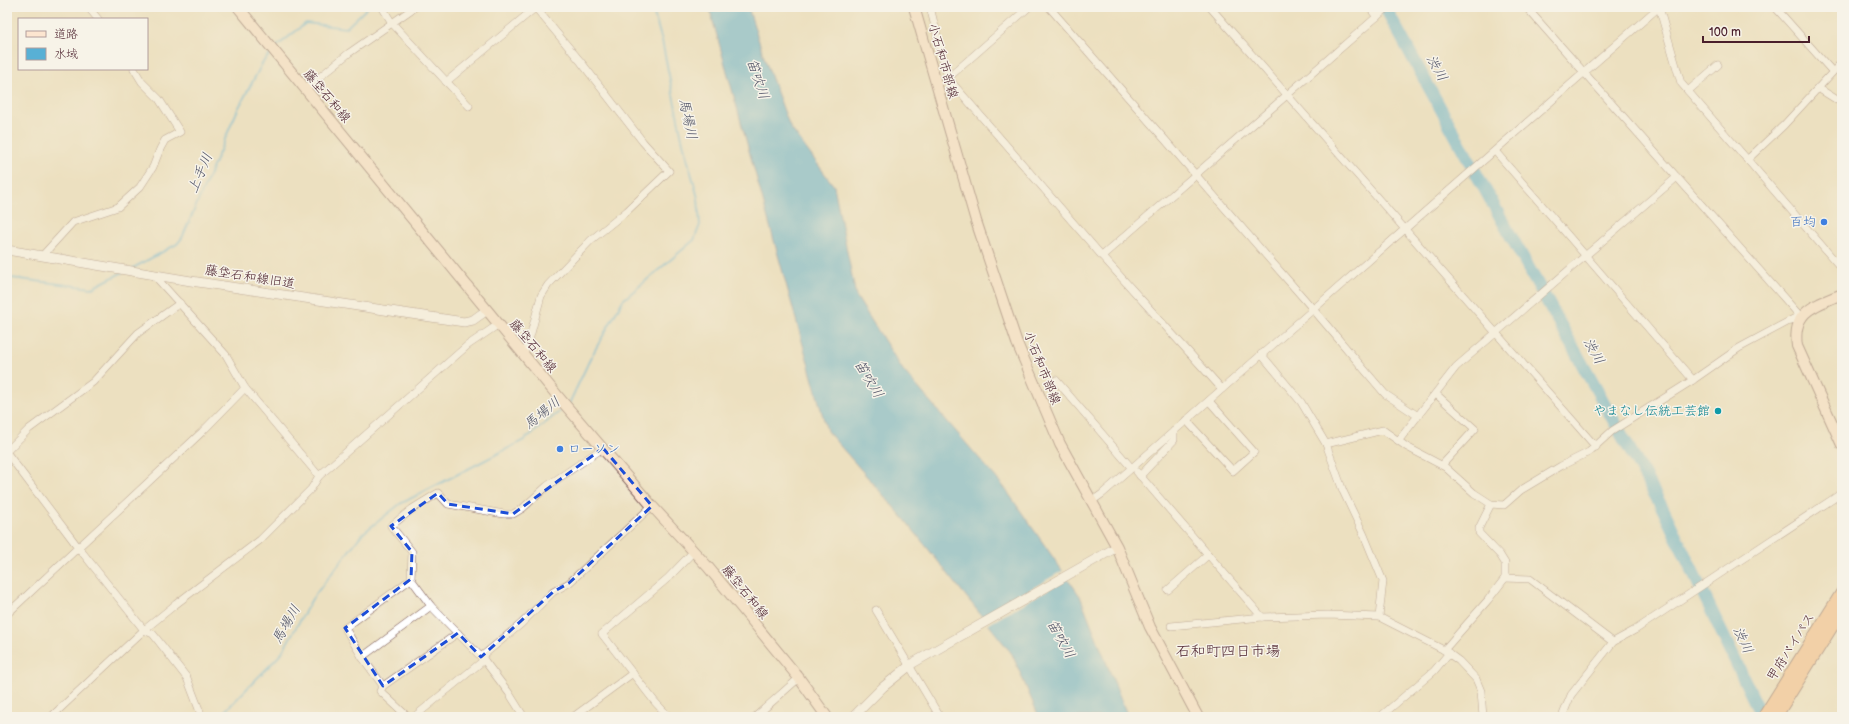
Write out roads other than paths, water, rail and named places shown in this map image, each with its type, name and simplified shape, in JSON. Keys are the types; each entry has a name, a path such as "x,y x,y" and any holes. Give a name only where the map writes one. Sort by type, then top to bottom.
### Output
{"highway":[{"name":"甲府バイパス","path":"1768,716 1842,593"},
{"name":"甲府バイパス","path":"1768,716 1842,610"}],"main road":[{"name":"藤垈石和線","path":"238,7 564,404 652,506 694,551 799,678 827,717"},
{"name":"小石和市部線","path":"914,7 976,221 1017,342 1060,444 1117,547 1150,627 1198,717"},
{"path":"1842,294 1814,307 1800,317 1795,332 1797,346 1842,445"}],"street":[{"path":"88,7 97,18"},
{"path":"382,7 392,23 469,106"},
{"path":"305,89 348,53 415,7"},
{"path":"446,82 535,7 581,62 643,142 669,171 627,211 591,240 548,285 542,296 527,348 522,352"},
{"path":"930,7 948,78 1102,256 1222,389"},
{"path":"948,78 1029,7"},
{"path":"1049,7 1313,309 1385,394 1418,416"},
{"path":"1210,7 1596,447"},
{"path":"1369,7 1380,15"},
{"path":"1102,256 1388,7"},
{"path":"1326,444 1383,430 1407,447 1442,466 1474,493 1491,504 1504,505 1521,490 1596,447 1612,431 1693,380 1739,348 1800,317 1526,7"},
{"path":"1092,501 1209,401 1479,163 1659,7 1680,83 1842,269"},
{"path":"1775,7 1832,71"},
{"path":"1747,160 1784,126 1832,71 1842,62"},
{"path":"1688,91 1718,65"},
{"path":"42,256 73,222 118,207 140,187 153,167 165,140 180,132 159,99 142,82 135,70"},
{"path":"1818,88 1842,103"},
{"path":"1494,151 1693,380"},
{"path":"1399,440 1456,367 1677,177"},
{"name":"藤垈石和線旧道","path":"7,250 126,270 464,322 473,320 487,310"},
{"path":"153,274 226,355 245,388 319,476"},
{"path":"180,303 138,333 93,382 29,429 7,452 78,547 144,630 153,634 186,678 197,700 202,717"},
{"path":"51,717 144,630 260,540 311,489 319,476 468,345 499,324"},
{"path":"1262,354 1301,402 1326,444 1343,491 1364,535 1383,581 1380,617"},
{"path":"1056,380 1129,465"},
{"path":"7,614 202,432 245,388"},
{"path":"1436,394 1474,429 1442,466"},
{"path":"1186,420 1233,471 1254,452 1209,401"},
{"path":"1174,431 1174,440 1139,474 1262,617"},
{"path":"524,717 509,693 482,659 431,606 411,579 412,552 391,526 412,509 438,493 448,504 504,514 513,514 523,508 547,486 603,448"},
{"path":"1562,717 1571,695 1613,642 1635,630 1842,493"},
{"path":"1380,717 1434,671 1446,652 1505,578 1505,563 1500,555 1479,533 1479,528 1491,504"},
{"path":"414,717 521,624 553,592 569,583 652,506"},
{"path":"853,717 883,687 911,665 1117,547"},
{"path":"669,717 655,702 602,634 668,578 694,551"},
{"path":"1168,590 1208,555"},
{"path":"1505,578 1530,579 1613,642"},
{"path":"383,686 362,657 345,628 411,579"},
{"path":"362,657 431,606"},
{"path":"876,610 911,665 940,717"},
{"path":"1171,626 1262,617 1328,615 1380,617 1446,652 1459,661 1476,679 1481,691 1484,717"},
{"path":"408,717 380,691 383,686 458,633"},
{"path":"573,717 633,673"},
{"path":"755,717 799,678"}],"water":[{"name":"笛吹川","path":"709,7 748,7 764,57 790,127 834,186 856,296 903,370 1004,487 1080,596 1128,717 1039,717 1012,654 905,520 827,431"}],"waterway":[{"name":"上手川","path":"276,47 306,23 346,28 368,7"},
{"name":"馬場川","path":"569,404 590,359 623,300 694,240 700,225 698,198 683,143 662,41 652,7"},
{"name":"渋川","path":"1385,7 1663,509 1762,717"},
{"name":"上手川","path":"133,268 177,244 182,238 238,109 263,62 272,52"},
{"name":"上手川","path":"7,279 11,278 92,288 123,272"},
{"name":"馬場川","path":"219,717 281,654 312,599 362,534 400,504 524,440 564,408"}],"place":[{"name":"百均","path":"1824,222"},
{"name":"やまなし伝統工芸館","path":"1718,411"},
{"name":"ローソン","path":"560,449"}],"district":[{"name":"石和町四日市場","path":"1228,651"}]}
